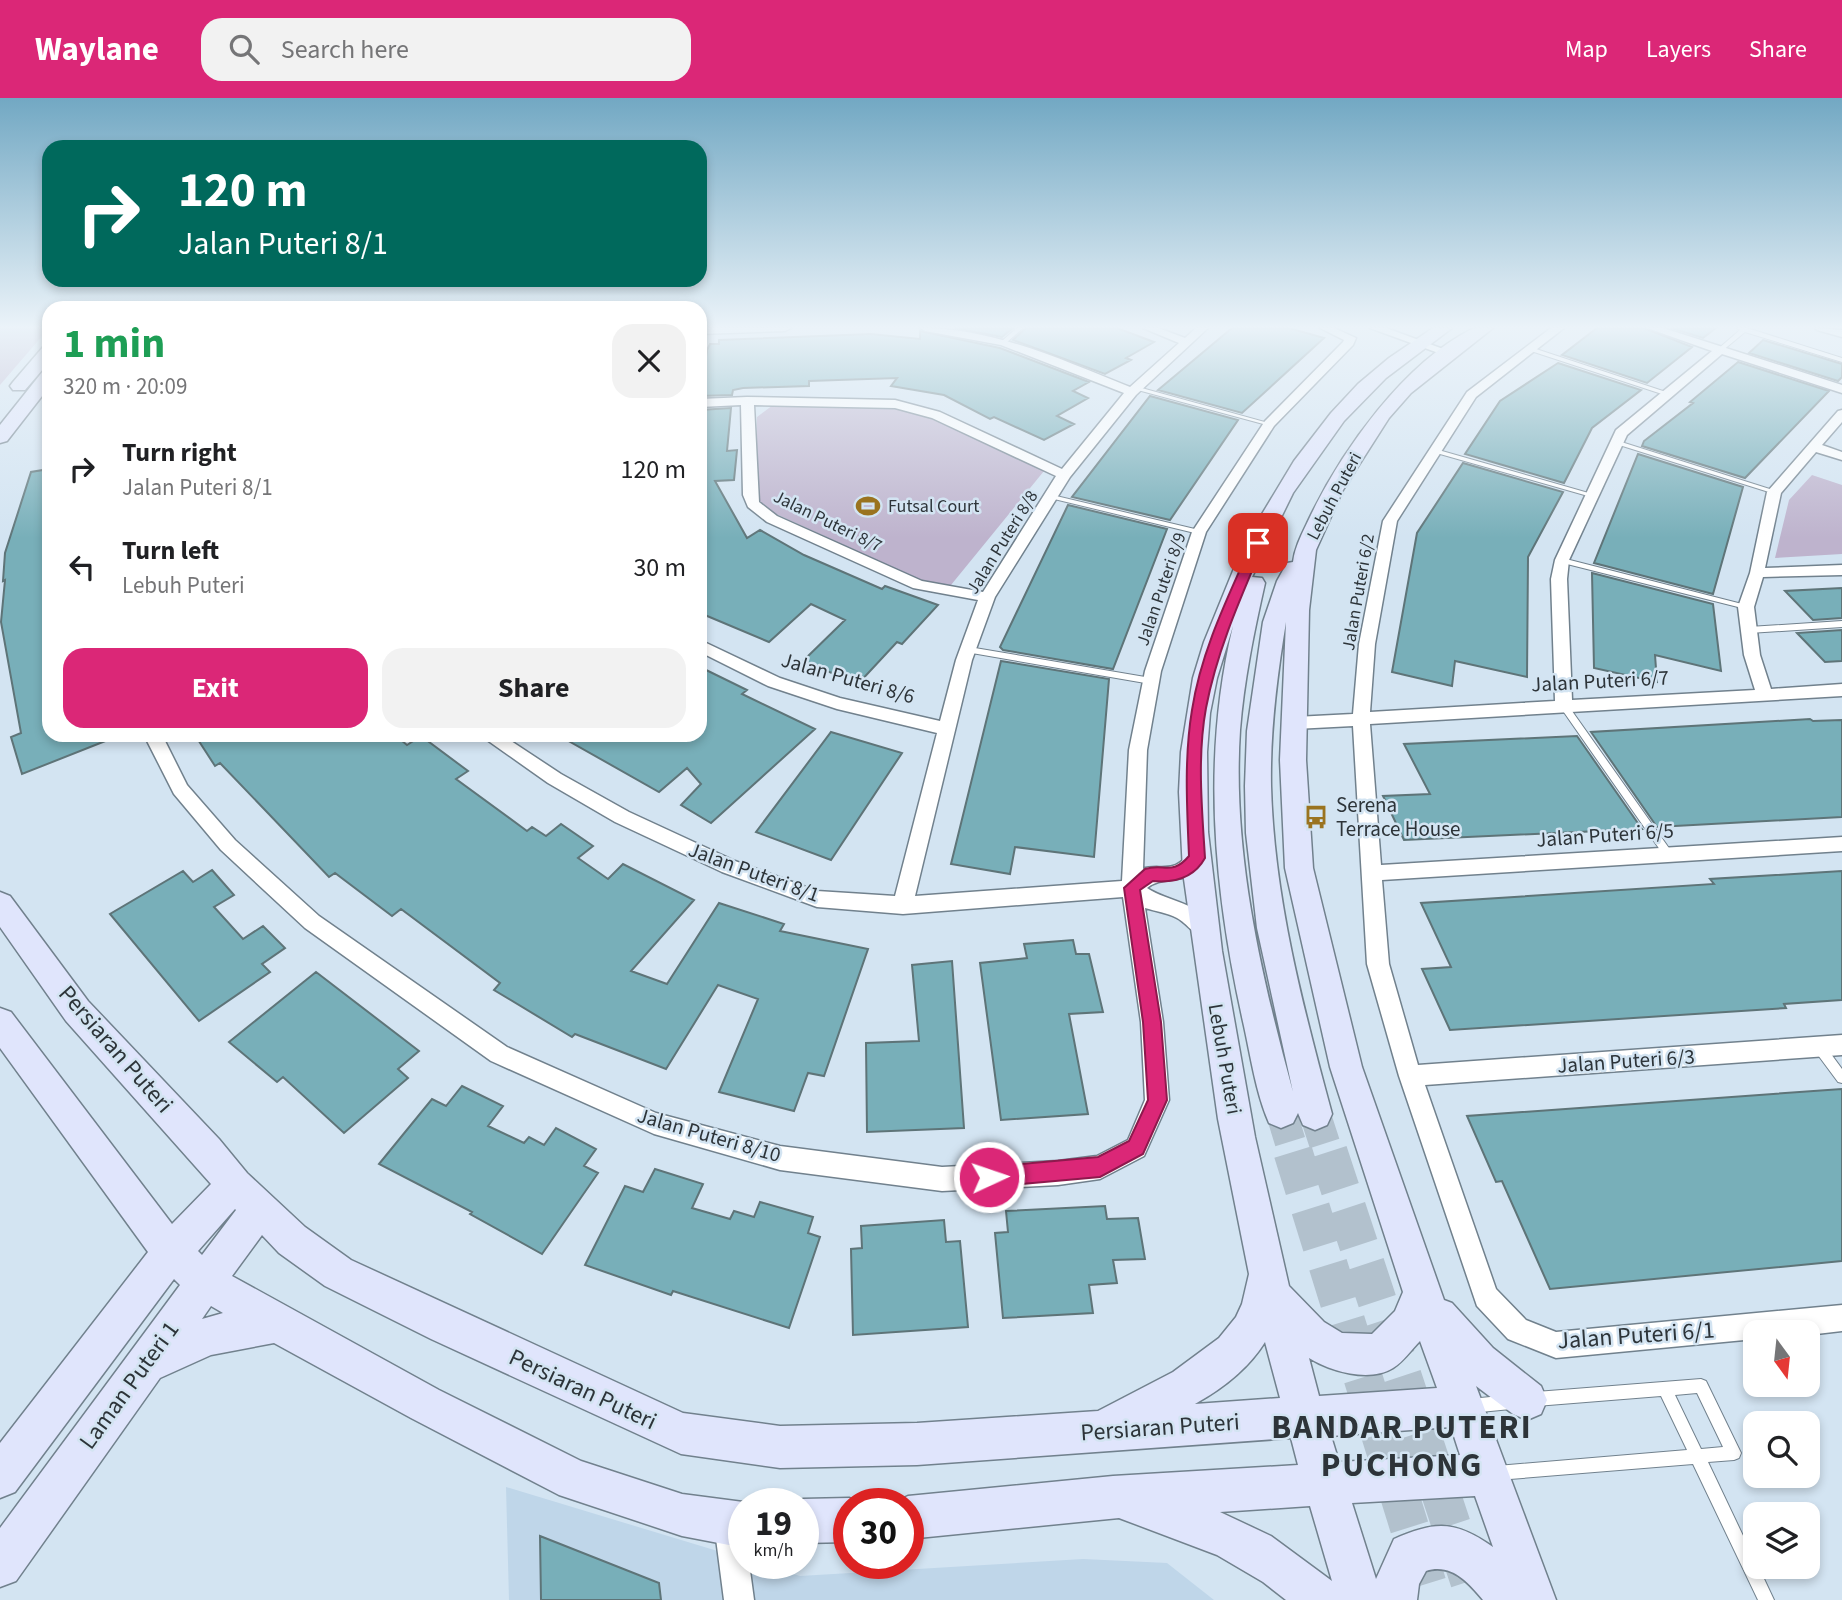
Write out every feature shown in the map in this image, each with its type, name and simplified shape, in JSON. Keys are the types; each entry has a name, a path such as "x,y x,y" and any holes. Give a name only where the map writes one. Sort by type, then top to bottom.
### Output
{"main road":[{"path":"0,437 31,398"},
{"name":"Lebuh Puteri","path":"1355,398 1325,431 1294,475 1246,567 1217,638 1199,710 1194,796 1203,928 1244,1171 1304,1417 1360,1600"},
{"name":"Lebuh Puteri","path":"1315,1114 1286,1006 1270,918 1260,834 1259,736 1271,638 1282,590 1305,550 1333,490 1382,415 1397,398"},
{"name":"Lebuh Puteri","path":"1271,518 1233,679 1227,753 1228,831 1255,1010 1281,1112"},
{"name":"Lebuh Puteri","path":"1305,550 1298,610 1293,760 1299,868 1310,921 1346,1067 1422,1291 1534,1600"},
{"name":"Persiaran Puteri","path":"2,911 77,1011 247,1196 292,1240 338,1273 681,1433 779,1447 918,1444 1463,1406"},
{"path":"0,1022 171,1252 204,1281 425,1404 575,1479 682,1515 728,1522"},
{"name":"Laman Puteri 1","path":"0,1477 171,1252 247,1196"},
{"name":"Laman Puteri 1","path":"0,1565 204,1281 247,1196"},
{"path":"1270,1281 1310,1336 1337,1353 1380,1354 1409,1324 1422,1291"},
{"path":"1098,1431 1166,1400 1201,1380 1230,1354 1249,1331 1265,1300 1270,1281"},
{"path":"1422,1291 1435,1313 1469,1354 1497,1379 1527,1400"},
{"path":"142,1367 176,1347 203,1336 278,1323"},
{"name":"Persiaran Puteri","path":"924,1516 1113,1497 1488,1474"},
{"path":"1113,1497 1212,1528 1256,1551 1298,1579 1320,1600"},
{"path":"1395,1600 1397,1582 1410,1555 1433,1546 1467,1553 1498,1582 1512,1600"}],"street":[{"name":"Jalan Puteri 8/8","path":"903,906 964,660 987,597 1064,475 1127,398"},
{"name":"Jalan Puteri 8/9","path":"1132,888 1138,750 1151,681 1199,533 1269,424 1295,398"},
{"name":"Jalan Puteri 6/2","path":"1470,398 1390,521 1367,644 1361,719 1378,964 1410,1076 1486,1297 1517,1330"},
{"path":"1564,706 1559,579 1562,560 1615,442 1621,433 1662,398"},
{"name":"Jalan Puteri 8/7","path":"747,401 750,422 750,495 753,504 772,519 918,585 987,597"},
{"path":"707,403 895,404 936,415 1064,475"},
{"path":"1765,695 1752,655 1746,607 1774,492 1842,414"},
{"path":"1813,446 1842,456"},
{"path":"1756,573 1842,570"},
{"name":"Jalan Puteri 8/6","path":"707,648 774,682 837,703 947,729"},
{"name":"Jalan Puteri 6/7","path":"1295,723 1842,690"},
{"name":"Jalan Puteri 8/10","path":"156,742 180,789 188,799 228,845 312,922 499,1054 654,1123 780,1158 942,1179 1100,1167 1136,1148 1157,1100 1152,1022 1132,888"},
{"name":"Jalan Puteri 8/1","path":"499,742 534,767 636,825 727,866 821,900 903,906 1132,888 1150,874 1169,876 1187,870 1197,858"},
{"name":"Jalan Puteri 6/5","path":"1371,873 1842,844"},
{"path":"1132,888 1152,902 1184,912 1203,928"},
{"name":"Jalan Puteri 6/3","path":"1410,1076 1842,1045"},
{"name":"Jalan Puteri 6/1","path":"1517,1330 1556,1345 1842,1318"},
{"path":"738,1579 739,1600"}],"lane":[{"path":"1166,398 1269,424"},
{"path":"1615,442 1774,492"},
{"path":"1435,451 1590,495"},
{"path":"1052,497 1199,533"},
{"path":"1562,560 1746,607"},
{"path":"1749,630 1842,624"},
{"path":"969,650 1151,681"},
{"path":"1564,706 1668,854"},
{"path":"1819,1047 1842,1078"},
{"name":"Persiaran Puteri","path":"1463,1406 1701,1386 1734,1453 1488,1474"},
{"path":"1665,1389 1766,1600"}],"shaded area":[{"path":"773,405 893,407 935,419 1044,471 951,585 929,584 763,508 755,491 757,417"},
{"path":"1812,475 1842,485 1842,554 1775,558 1789,500"},
{"path":"506,1487 728,1554 728,1579 819,1579 819,1575 833,1574 833,1579 924,1579 924,1569 1083,1559 1167,1563 1214,1600 509,1600"}],"building":[{"path":"950,398 1088,398 1057,416 1074,424 1044,440 994,417 990,419"},
{"path":"1148,398 1158,398 1238,420 1170,520 1072,497"},
{"path":"1188,398 1258,398 1242,413"},
{"path":"1504,398 1631,398 1592,428 1564,483 1465,454"},
{"path":"1695,398 1822,398 1745,478 1642,446 1644,441 1693,403 1690,402"},
{"path":"731,408 727,451 737,450 734,480 715,481 747,538 760,530 804,555 882,589 885,586 938,605 902,644 897,642 858,684 803,661 845,620 811,604 769,642 707,616 707,410"},
{"path":"1638,454 1743,487 1713,594 1594,563"},
{"path":"1463,463 1563,492 1528,557 1527,677 1455,661 1452,686 1392,672 1417,533"},
{"path":"42,470 42,742 103,742 22,774 11,737 21,733 1,622 5,553 31,472"},
{"path":"1068,505 1167,529 1113,669 1003,650 1000,647"},
{"path":"1592,573 1713,604 1721,671 1655,655 1657,682 1594,668"},
{"path":"1842,588 1842,618 1813,620 1785,591"},
{"path":"1842,630 1842,661 1825,662 1797,633"},
{"path":"1001,661 1109,679 1094,857 1015,847 1010,874 951,864"},
{"path":"707,670 747,690 742,694 815,729 711,823 681,805 701,784 687,768 659,792 570,742 707,742"},
{"path":"1810,719 1842,720 1842,817 1657,827 1591,732"},
{"path":"831,732 902,753 831,860 756,832"},
{"path":"1577,736 1642,829 1404,840 1383,796 1430,794 1404,744"},
{"path":"200,742 403,742 407,745 412,742 429,742 468,771 456,779 527,831 532,827 546,836 561,824 593,846 578,858 608,879 623,864 694,900 631,971 667,984 719,903 784,924 780,931 868,949 824,1076 808,1073 794,1111 719,1092 758,999 718,985 666,1069 575,1034 572,1037 494,990 500,983 401,909 392,916 335,873 329,877 220,763 215,766"},
{"path":"212,870 234,895 214,907 243,939 263,926 285,948 262,964 270,972 199,1021 110,914 183,871 193,882"},
{"path":"1842,871 1842,1000 1784,1004 1786,1008 1450,1030 1422,969 1451,967 1421,903 1714,884 1710,879"},
{"path":"1073,940 1076,954 1089,954 1103,1012 1069,1014 1088,1114 1001,1120 980,963 1027,958 1024,944"},
{"path":"952,961 964,1128 867,1132 866,1043 919,1041 912,965"},
{"path":"316,972 419,1051 398,1069 408,1078 344,1133 283,1077 277,1082 229,1042"},
{"path":"462,1086 503,1106 488,1126 524,1143 529,1137 544,1145 556,1128 596,1149 584,1166 598,1173 542,1254 470,1214 472,1212 379,1164 432,1099 446,1106"},
{"path":"1842,1089 1842,1261 1550,1289 1502,1181 1496,1182 1467,1116"},
{"path":"655,1169 703,1184 692,1208 730,1219 734,1211 754,1217 760,1202 813,1217 808,1233 820,1237 789,1328 673,1291 671,1295 585,1265 625,1186 643,1192"},
{"path":"1105,1206 1107,1219 1138,1218 1145,1259 1113,1260 1117,1283 1089,1285 1093,1313 1003,1318 995,1233 1008,1232 1006,1211"},
{"path":"944,1220 946,1242 960,1241 968,1327 853,1335 851,1249 862,1248 861,1226"},
{"path":"540,1536 659,1583 661,1600 541,1600"}],"tunnel":[{"path":"1281,1112 1294,1154"},
{"path":"1315,1114 1328,1154"},
{"path":"1293,1152 1432,1600"},
{"path":"1328,1152 1476,1600"}],"place":[{"name":"Futsal Court","path":"868,506"},
{"name":"Serena Terrace House","path":"1316,817"}],"district":[{"name":"BANDAR PUTERI PUCHONG","path":"1402,1445"}],"route":[{"path":"989,1177 1100,1167 1136,1148 1157,1100 1152,1022 1132,888 1150,874 1169,876 1187,870 1197,858 1194,754 1199,710 1217,638 1258,543"}]}
